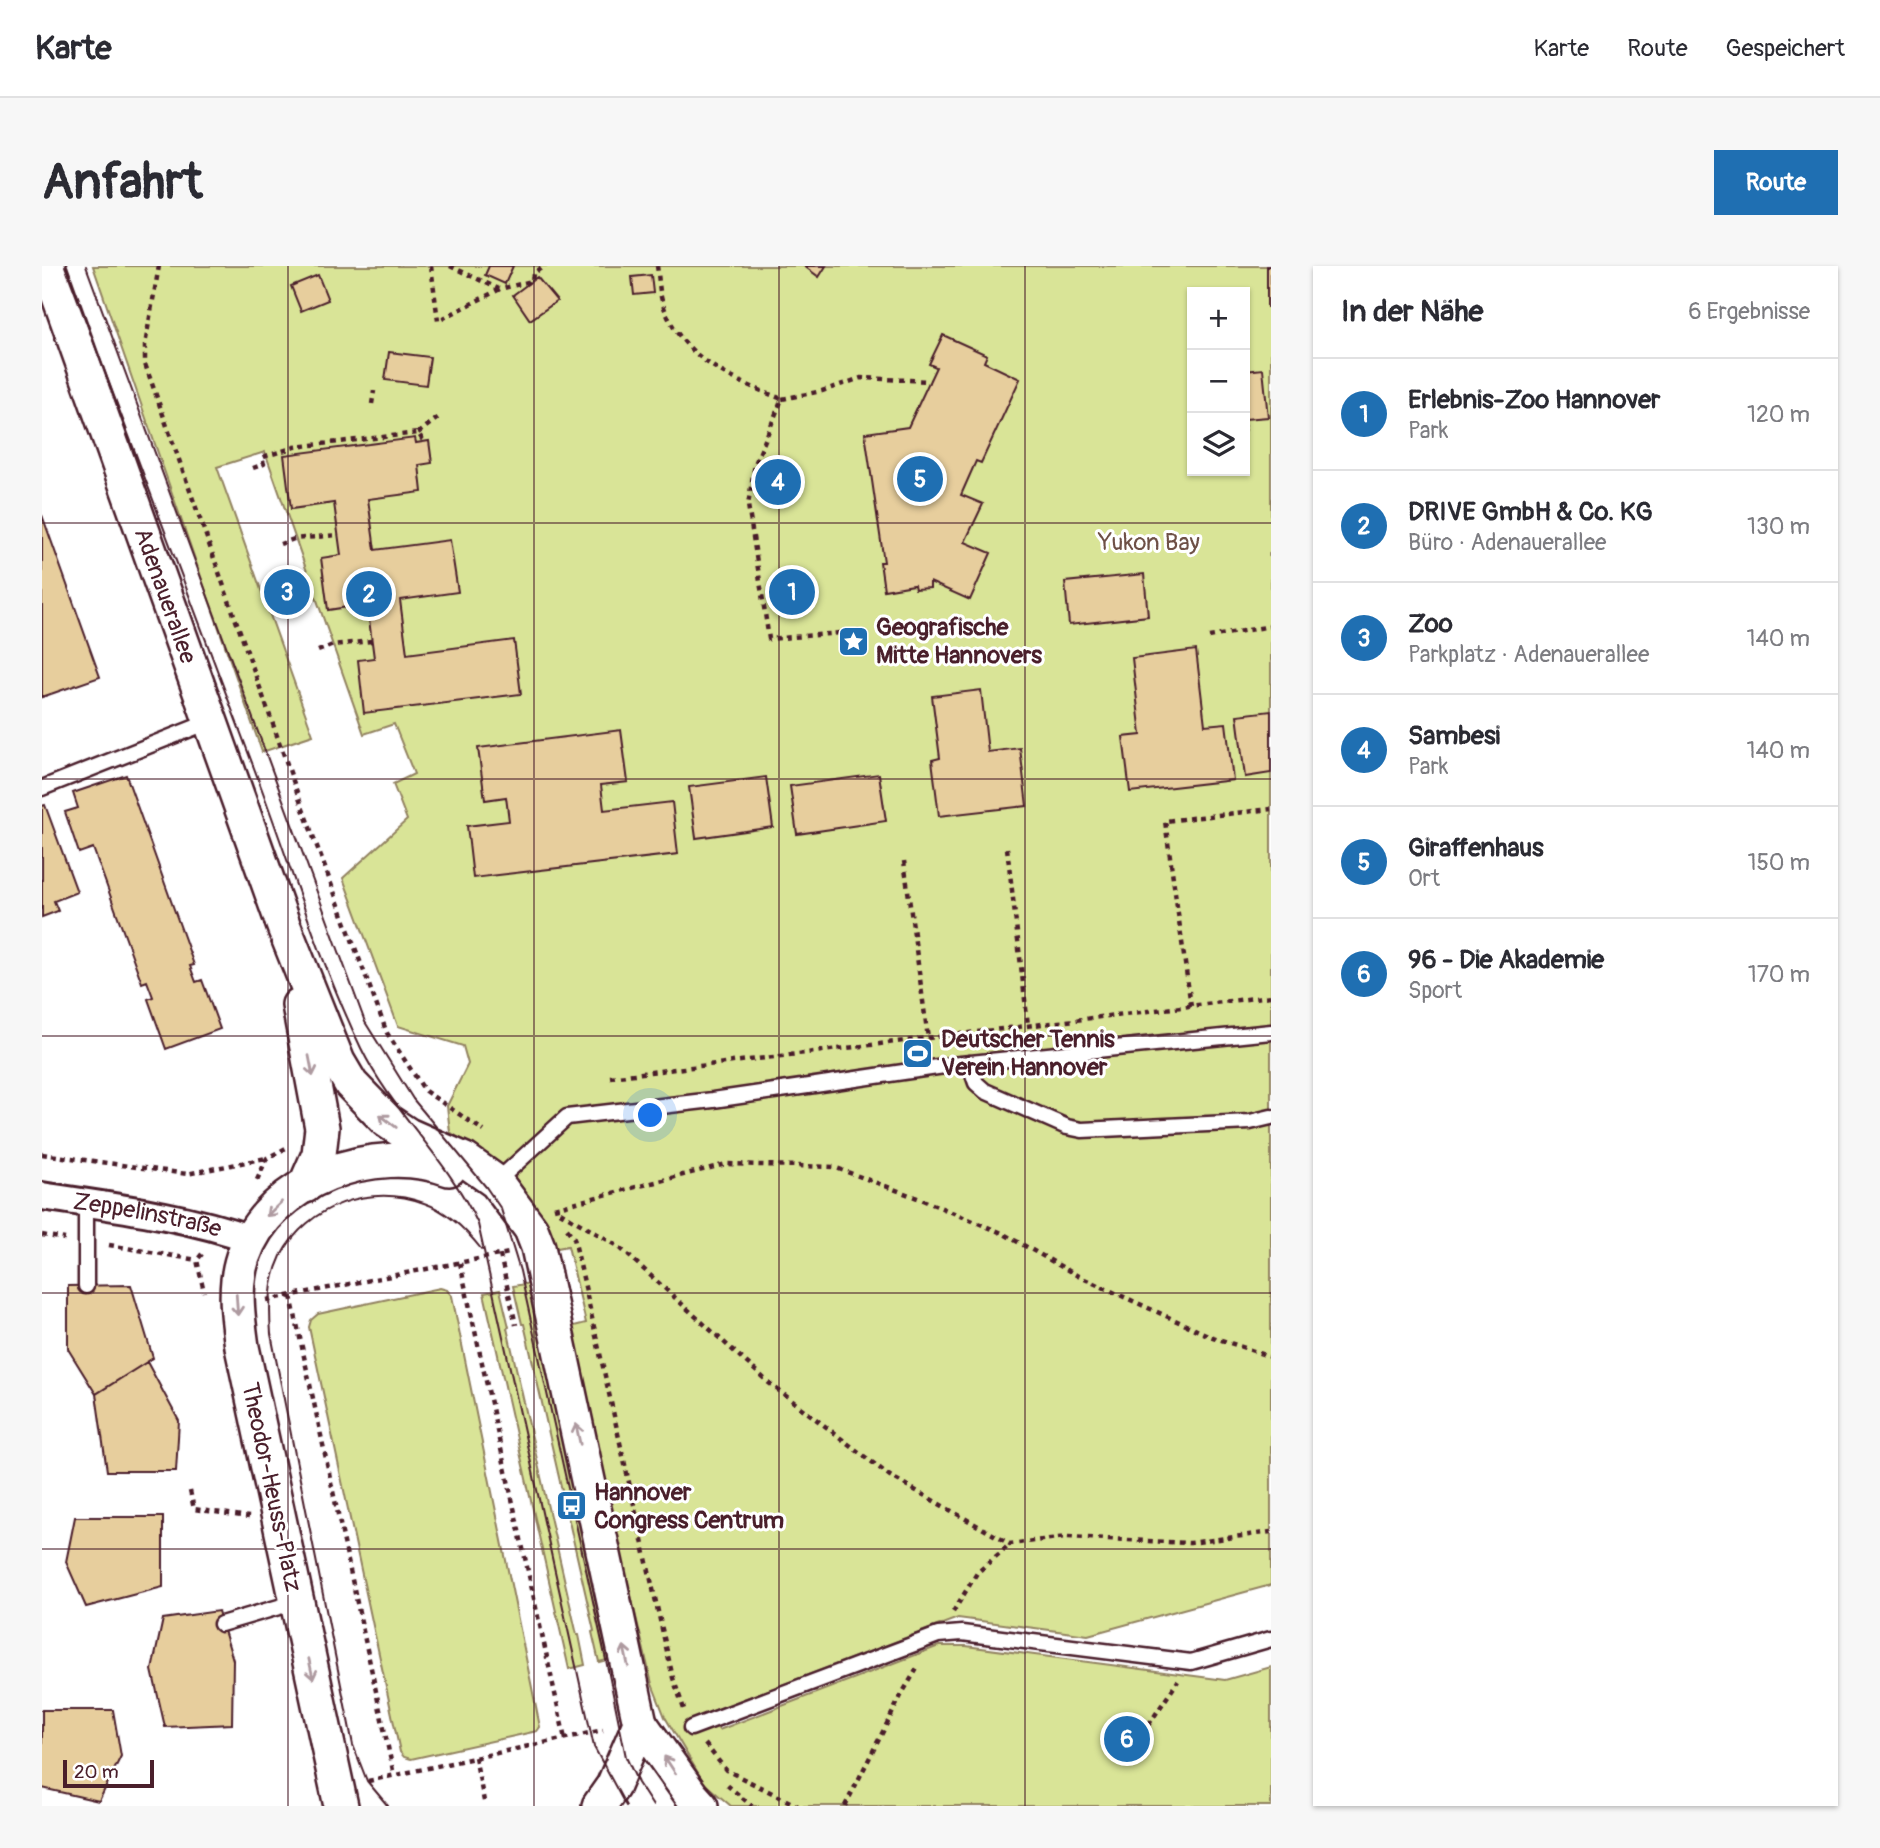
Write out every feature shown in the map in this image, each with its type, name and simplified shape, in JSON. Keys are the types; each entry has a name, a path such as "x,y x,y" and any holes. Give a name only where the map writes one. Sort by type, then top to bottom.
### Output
{"street":[{"name":"Adenauerallee","path":"47,266 284,927"},
{"name":"Theodor-Heuss-Platz","path":"284,927 338,1062 351,1084 387,1121 408,1135 465,1160 496,1182 540,1207"},
{"name":"Theodor-Heuss-Platz","path":"284,927 322,1128 314,1170 304,1185"},
{"name":"Theodor-Heuss-Platz","path":"342,1800 296,1602 242,1347 237,1309 239,1273 251,1239 273,1209 304,1185 354,1165 384,1160 408,1160 445,1167 477,1180 510,1203 540,1207"},
{"name":"Zeppelinstraße","path":"42,1196 170,1215 251,1239"},
{"name":"Theodor-Heuss-Platz","path":"540,1207 531,1229 538,1247 640,1723"},
{"path":"599,1806 613,1786 640,1723"},
{"path":"640,1723 701,1806"}],"lane":[{"path":"42,788 212,720"},
{"path":"496,1182 567,1117 713,1100 969,1063 1271,1032"},
{"path":"969,1063 976,1083 985,1091 1067,1127 1082,1130 1250,1122 1271,1117"},
{"path":"86,1203 86,1286"},
{"path":"221,1624 268,1608 296,1602"},
{"path":"691,1728 939,1635 962,1633 1191,1662 1271,1639"}],"path":[{"path":"159,266 145,345 145,364 303,809 387,1033 425,1091 523,1157"},
{"path":"431,266 438,321 500,289 532,281 533,274 544,266"},
{"path":"450,266 500,289"},
{"path":"657,266 663,304 683,343 712,367 738,382 782,399 822,391 861,378 930,381"},
{"path":"372,404 374,391"},
{"path":"782,399 755,464 748,505 769,639 864,631"},
{"path":"253,468 264,464 262,458 266,456 295,447 418,433 439,417"},
{"path":"418,433 424,442"},
{"path":"280,544 294,539 338,535"},
{"path":"1271,552 1271,560"},
{"path":"1209,637 1271,626"},
{"path":"318,651 333,645 372,641"},
{"path":"1191,1006 1165,821 1271,809"},
{"path":"1007,848 1028,1026"},
{"path":"904,861 928,1038"},
{"path":"610,1077 1271,996"},
{"path":"42,1154 187,1174 267,1158"},
{"path":"540,1207 726,1164 834,1167 1002,1233 1078,1276 1210,1336 1271,1357"},
{"path":"540,1207 618,1246 769,1382 890,1476 1010,1544"},
{"path":"540,1207 574,1238 673,1678 686,1713"},
{"path":"42,1235 197,1261"},
{"path":"237,1309 538,1247"},
{"path":"500,1255 516,1325"},
{"path":"290,1296 394,1775 565,1739 460,1263"},
{"path":"190,1491 194,1509 250,1517"},
{"path":"845,1806 902,1692 977,1573 1010,1544 1066,1537 1190,1543 1271,1532"},
{"path":"1143,1733 1191,1662"},
{"path":"691,1728 726,1770 798,1806"},
{"path":"475,1757 485,1806"},
{"path":"723,1782 752,1806"}],"green space":[{"name":"Yukon Bay","path":"93,266 1271,266 1271,1585 1088,1635 958,1618 707,1713 719,1730 939,1646 966,1646 1225,1680 1271,1667 1271,1806 731,1806 704,1783 665,1717 652,1684 593,1437 570,1327 586,1323 568,1246 552,1249 539,1211 506,1168 450,1132 447,1106 468,1064 463,1046 398,1026 343,878 407,820 393,784 414,774 394,724 364,734 265,452 217,467 313,735 262,752"},
{"path":"531,1283 615,1658 599,1662 524,1324 513,1286"},
{"path":"440,1288 447,1290 452,1296 540,1727 537,1731 411,1759 400,1752 309,1327 311,1320 318,1314"},
{"path":"500,1290 585,1665 569,1669 484,1293"}],"building":[{"path":"489,266 513,266 505,284 485,275"},
{"path":"804,266 826,266 819,277"},
{"path":"1267,266 1271,266 1271,307 1267,307"},
{"path":"318,275 328,300 301,311 291,286"},
{"path":"651,275 653,293 634,295 632,277"},
{"path":"537,277 557,301 530,320 513,295"},
{"path":"943,335 987,355 984,362 1020,379 981,463 976,461 961,495 983,504 965,542 991,553 970,600 930,582 930,588 915,589 914,585 884,590 880,562 884,562 865,433 908,427 936,367 929,364"},
{"path":"389,352 430,357 426,385 385,380"},
{"path":"1263,369 1268,417 1250,419 1250,370"},
{"path":"415,438 416,443 429,441 432,463 419,465 422,492 368,499 375,550 450,540 458,592 400,600 407,654 514,640 521,694 364,713 358,660 374,658 367,604 328,610 321,558 341,555 334,503 291,509 284,455"},
{"path":"42,515 100,677 42,697"},
{"path":"1144,574 1148,616 1069,625 1065,582"},
{"path":"1196,650 1205,725 1226,723 1233,780 1130,792 1123,737 1141,735 1132,658"},
{"path":"981,690 988,752 1020,748 1027,806 939,816 932,760 940,758 932,696"},
{"path":"1271,711 1271,773 1245,777 1237,715"},
{"path":"621,730 628,782 601,785 604,810 672,802 678,854 473,878 467,826 509,821 506,797 485,800 478,748"},
{"path":"879,774 886,821 797,834 790,786"},
{"path":"126,775 194,965 190,966 196,982 202,980 220,1029 166,1049 148,999 153,997 147,981 142,983 93,848 79,853 65,812 78,808 73,793"},
{"path":"766,777 773,827 696,838 689,787"},
{"path":"45,805 77,892 54,901 58,911 42,917 42,806"},
{"path":"131,1285 153,1358 96,1394 68,1349 68,1286"},
{"path":"147,1362 179,1421 176,1471 107,1471 96,1394"},
{"path":"75,1517 163,1517 163,1587 86,1607 66,1562"},
{"path":"218,1611 233,1660 232,1724 165,1727 152,1670 163,1619"},
{"path":"42,1710 113,1710 121,1756 99,1801 42,1788"}],"tram line":[{"path":"65,266 346,1015 374,1071 466,1200 478,1224 594,1747 626,1806"},
{"path":"86,266 365,1022 413,1099 501,1209 520,1271 626,1757 653,1806"},
{"path":"388,1806 367,1781 353,1745 271,1334 272,1285 281,1256 292,1238 307,1223 343,1203 363,1198 404,1197 424,1203 456,1222 482,1250"}],"place":[{"name":"Giraffenhaus","path":"920,479"},
{"name":"Sambesi","path":"778,482"},
{"name":"Zoo","path":"287,592"},
{"name":"Erlebnis-Zoo Hannover","path":"792,592"},
{"name":"DRIVE GmbH & Co. KG","path":"369,594"},
{"name":"Geografische Mitte Hannovers","path":"853,641"},
{"name":"Deutscher Tennis Verein Hannover","path":"918,1053"},
{"name":"Hannover Congress Centrum","path":"571,1506"},
{"name":"96 - Die Akademie","path":"1127,1739"}]}
